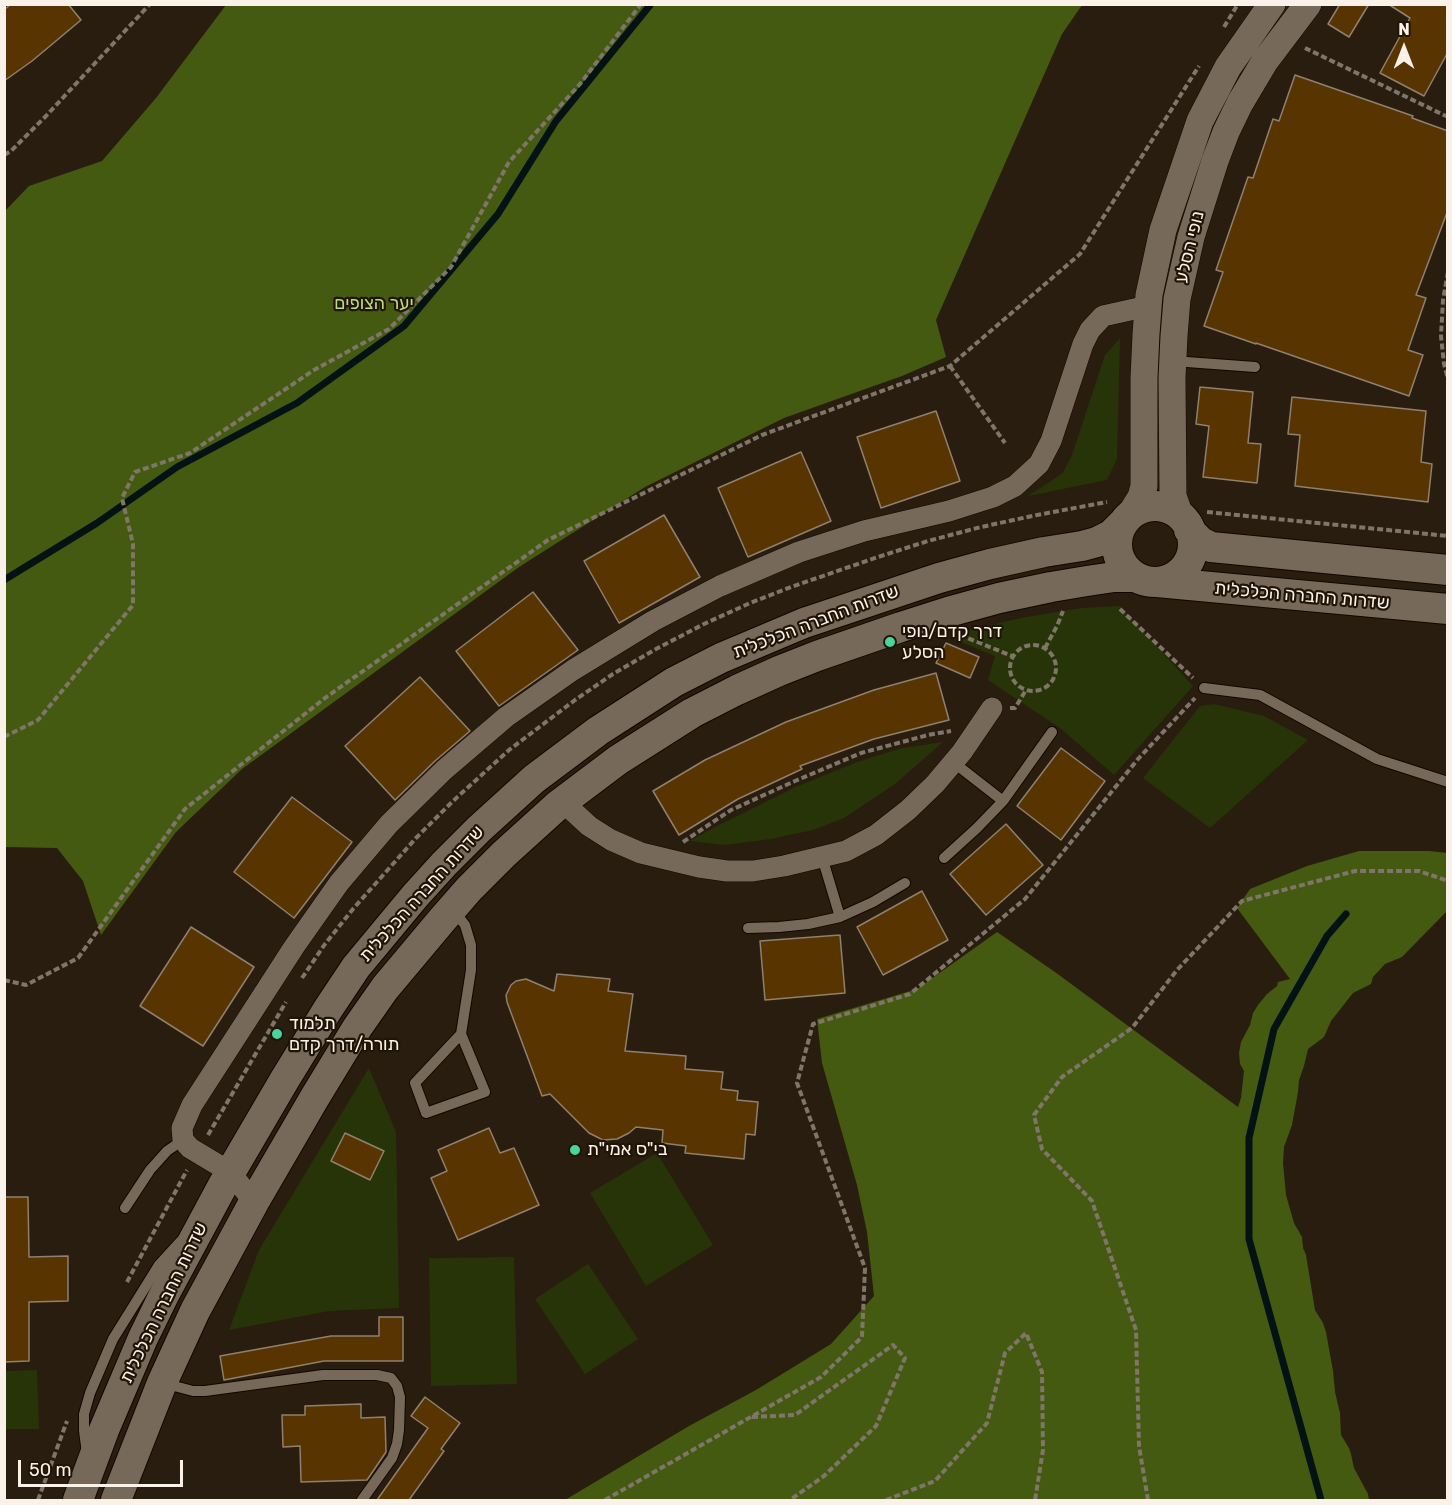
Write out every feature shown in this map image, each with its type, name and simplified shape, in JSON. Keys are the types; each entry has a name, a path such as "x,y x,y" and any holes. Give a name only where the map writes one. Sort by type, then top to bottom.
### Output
{"main road":[{"path":"1182,518 1192,536 1192,546 1186,566 1170,579 1146,579 1128,572 1121,562 1116,545 1118,533 1126,520 1141,509 1154,506 1173,511 1182,518 1201,542 1211,547 1448,570"},
{"name":"שדרות החברה הכלכלית","path":"78,1500 143,1338 230,1172 328,1009 356,967 444,864 479,829 534,779 598,731 674,682 721,658 804,623 939,578 990,564 1096,542 1111,535 1126,520"},
{"name":"שדרות החברה הכלכלית","path":"116,1500 162,1383 195,1311 254,1202 357,1028 410,956 504,854 563,802 618,760 692,713 737,690 817,656 923,620 999,598 1065,585 1114,577 1146,579 1448,609"}],"street":[{"name":"נופי הסלע","path":"1126,520 1141,497 1144,486 1144,378 1148,306 1163,230 1200,120 1228,66 1272,4"},
{"name":"נופי הסלע","path":"1182,518 1173,496 1173,361 1177,299 1183,268 1226,132 1265,61 1308,4"},
{"path":"254,1202 230,1172 190,1148 183,1140 182,1128 192,1105 300,938 339,884 389,824 444,770 506,717 573,670 653,621 720,586 799,552 864,531 949,511 993,497 1015,486 1040,464 1051,441 1083,344 1090,330 1103,316 1148,306"},
{"path":"563,802 589,826 611,840 641,853 699,867 727,871 753,871 784,866 846,851 876,835 935,784 962,752 992,708"}],"lane":[{"path":"1173,361 1256,367"},
{"path":"1204,688 1260,695 1377,759 1448,782"},
{"path":"944,858 1003,801 1052,732"},
{"path":"953,762 1003,801"},
{"path":"822,857 840,917"},
{"path":"748,928 808,924 840,917 873,902 905,883"},
{"path":"452,908 465,925 471,945 471,970 461,1034 485,1092 426,1113 415,1083 461,1034"},
{"path":"125,1208 150,1170 167,1151 183,1140"},
{"path":"162,1383 193,1391 205,1391 323,1375 376,1375 391,1378 400,1397 399,1430 396,1444 392,1458 362,1500"}],"path":[{"path":"4,155 11,151 46,116 150,4"},
{"path":"4,737 38,720 133,605 133,544 122,498 135,472 190,453 314,370 389,329 451,267 509,162 580,84 641,4"},
{"path":"1219,34 1238,4"},
{"path":"1282,37 1448,117"},
{"path":"4,980 26,984 78,957 185,809 326,698 548,540 762,435 950,366 1080,254 1200,64"},
{"path":"1448,272 1443,300 1441,336 1448,379"},
{"path":"950,366 1005,443"},
{"path":"1182,518 1448,536"},
{"path":"1045,648 1063,610 1065,585"},
{"path":"605,1500 821,1377 862,1337 865,1268 797,1083 813,1024 910,994 1025,899 1138,759 1204,688 1120,609"},
{"path":"923,620 1012,656"},
{"path":"1029,644 1045,648 1051,653 1056,667 1051,682 1035,691 1019,687 1009,671 1012,656 1021,647 1029,644"},
{"path":"660,858 731,810 861,753 928,735 979,727"},
{"path":"1148,1500 1139,1446 1136,1330 1092,1201 1042,1149 1034,1115 1062,1077 1132,1028 1177,970 1242,901 1355,871 1419,871 1448,881"},
{"path":"886,1500 935,1481 987,1424 1005,1353 1026,1333 1042,1372 1043,1450 1035,1500"},
{"path":"751,1417 795,1415 893,1345 905,1358 876,1426 824,1476 790,1500"}],"green space":[{"name":"יער הצופים","path":"226,5 1082,5 1062,34 936,320 946,357 902,376 784,418 645,487 519,567 242,769 176,832 101,935 83,881 57,848 5,847 5,211 29,186 102,161 156,98"},
{"path":"1120,338 1117,459 1107,480 1028,496 1063,473 1072,455 1105,355"},
{"path":"1120,606 1193,686 1114,775 1060,728 988,680 995,656 954,639 968,630 1026,617 1081,608"},
{"path":"1214,704 1264,716 1308,740 1210,828 1143,778 1200,706"},
{"path":"943,742 895,784 844,818 813,830 771,839 725,845 690,841 798,786 857,762 902,748"},
{"path":"1359,851 1448,853 1447,911 1402,957 1385,964 1373,977 1371,984 1353,993 1331,1021 1324,1037 1308,1049 1299,1080 1292,1125 1284,1147 1286,1195 1294,1223 1302,1237 1315,1310 1326,1332 1340,1413 1341,1435 1349,1448 1354,1468 1369,1500 565,1500 831,1344 874,1296 867,1232 857,1185 822,1063 817,1019 917,989 997,932 1238,1107 1244,1071 1240,1064 1241,1042 1258,1005 1277,986 1278,982 1290,979 1237,908 1250,889 1307,866"},
{"path":"369,1068 396,1132 399,1308 329,1311 229,1330 259,1250"},
{"path":"657,1153 713,1245 646,1286 590,1193"},
{"path":"514,1257 517,1384 431,1386 429,1258"},
{"path":"588,1264 638,1339 585,1374 535,1299"},
{"path":"37,1370 39,1429 5,1429 5,1371"}],"building":[{"path":"11,4 68,4 81,20 4,81 4,10"},
{"path":"1340,4 1369,4 1349,37 1328,24"},
{"path":"1388,4 1448,4 1448,52 1424,96 1380,73 1410,18"},
{"path":"1295,75 1413,116 1412,118 1448,131 1448,210 1416,295 1426,298 1408,350 1423,355 1409,396 1204,326 1223,272 1216,270 1248,177 1253,178 1273,119 1279,121"},
{"path":"1200,387 1253,392 1248,443 1261,444 1257,483 1203,477 1209,426 1196,424"},
{"path":"1292,397 1426,411 1421,462 1432,464 1428,502 1295,486 1300,435 1288,434"},
{"path":"936,411 960,481 881,508 857,437"},
{"path":"801,452 831,521 748,557 718,488"},
{"path":"664,515 700,577 619,623 584,561"},
{"path":"533,592 578,650 499,706 456,651"},
{"path":"946,643 979,657 970,678 936,663"},
{"path":"936,673 949,720 874,739 800,766 802,769 738,799 679,835 653,791 705,760 786,722 874,690"},
{"path":"420,677 470,731 395,800 345,746"},
{"path":"1061,748 1105,781 1061,840 1017,806"},
{"path":"292,797 352,842 294,918 234,872"},
{"path":"1006,824 1043,865 986,915 950,874"},
{"path":"922,891 948,940 883,975 857,927"},
{"path":"191,927 254,967 203,1046 140,1006"},
{"path":"840,935 845,993 765,1000 760,941"},
{"path":"557,974 610,979 608,991 633,994 625,1051 686,1056 685,1069 723,1072 721,1089 738,1091 737,1100 758,1102 755,1135 746,1134 744,1159 685,1153 686,1146 662,1143 663,1130 636,1127 617,1139 603,1140 589,1133 550,1094 542,1096 506,995 516,981 526,979 554,991"},
{"path":"489,1128 500,1153 514,1148 539,1205 458,1240 431,1178 447,1171 438,1150"},
{"path":"345,1133 384,1151 370,1180 331,1161"},
{"path":"4,1197 28,1197 29,1257 68,1256 68,1301 29,1302 29,1361 4,1362"},
{"path":"379,1317 403,1317 403,1361 324,1361 224,1380 220,1356 331,1336 379,1336"},
{"path":"425,1397 460,1423 441,1449 444,1451 409,1500 377,1500 428,1428 411,1416"},
{"path":"361,1404 361,1418 385,1417 386,1452 367,1480 301,1482 300,1446 283,1447 282,1415 305,1415 305,1406"}],"waterway":[{"path":"4,580 97,523 177,467 297,403 404,326 498,214 556,121 651,4"},
{"path":"1321,1500 1249,1239 1249,1138 1274,1029 1327,936 1346,914"}],"place":[{"name":"דרך קדם/נופי הסלע","path":"890,642"},
{"name":"תלמוד תורה/דרך קדם","path":"277,1034"},
{"name":"בי\"ס אמי\"ת","path":"575,1150"}]}
